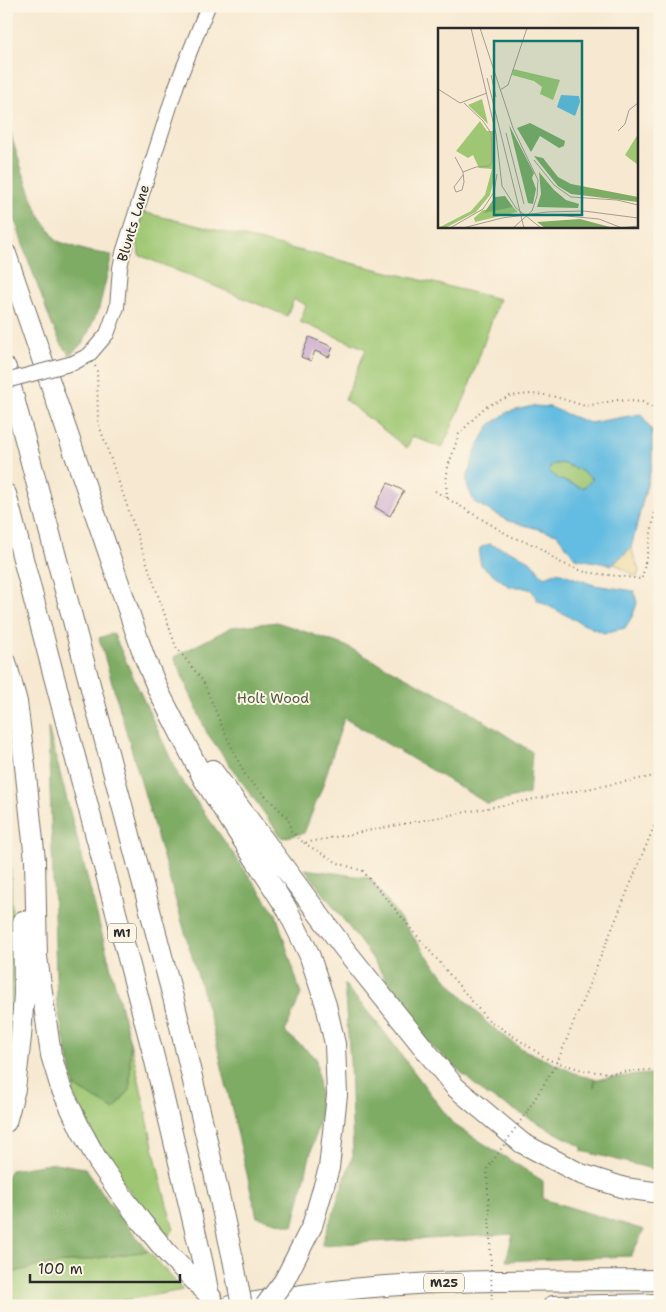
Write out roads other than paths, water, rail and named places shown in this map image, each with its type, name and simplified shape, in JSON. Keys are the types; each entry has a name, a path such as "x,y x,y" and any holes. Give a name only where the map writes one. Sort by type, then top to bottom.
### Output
{"highway":[{"path":"6,254 144,656 159,692 203,778 287,909 309,954 326,1006 335,1044 337,1095 329,1168 312,1226 284,1281 265,1306"},
{"name":"M1","path":"6,368 174,1001 206,1136 242,1306"},
{"name":"M1","path":"6,494 154,1057 203,1264 210,1306"},
{"path":"6,662 17,702 26,766 35,860 37,957 45,1014 60,1088 98,1161 140,1221 194,1282 220,1306"},
{"path":"159,692 220,781 343,948 455,1087 522,1143 581,1174 625,1188 660,1193"},
{"path":"6,1122 15,1089 24,994 22,868 26,766"},
{"name":"M25","path":"230,1306 321,1292 402,1285 483,1281 660,1280"},
{"path":"553,1306 660,1304"}],"street":[{"name":"Blunts Lane","path":"6,381 73,363 89,355 107,334 117,307 123,253 177,84 208,6"}],"water":[{"path":"533,406 550,407 590,423 641,414 652,431 652,464 631,548 612,565 575,558 557,534 509,521 474,502 466,482 475,451 490,425 508,412","holes":["561,463 578,469 593,479 583,488 558,479 549,471 551,465"]},
{"path":"489,544 525,558 545,577 558,572 594,585 634,591 637,603 633,615 625,628 604,633 585,625 537,600 532,590 510,587 481,565 480,548"}],"park label":[{"name":"Holt Wood","path":"273,698"}]}
